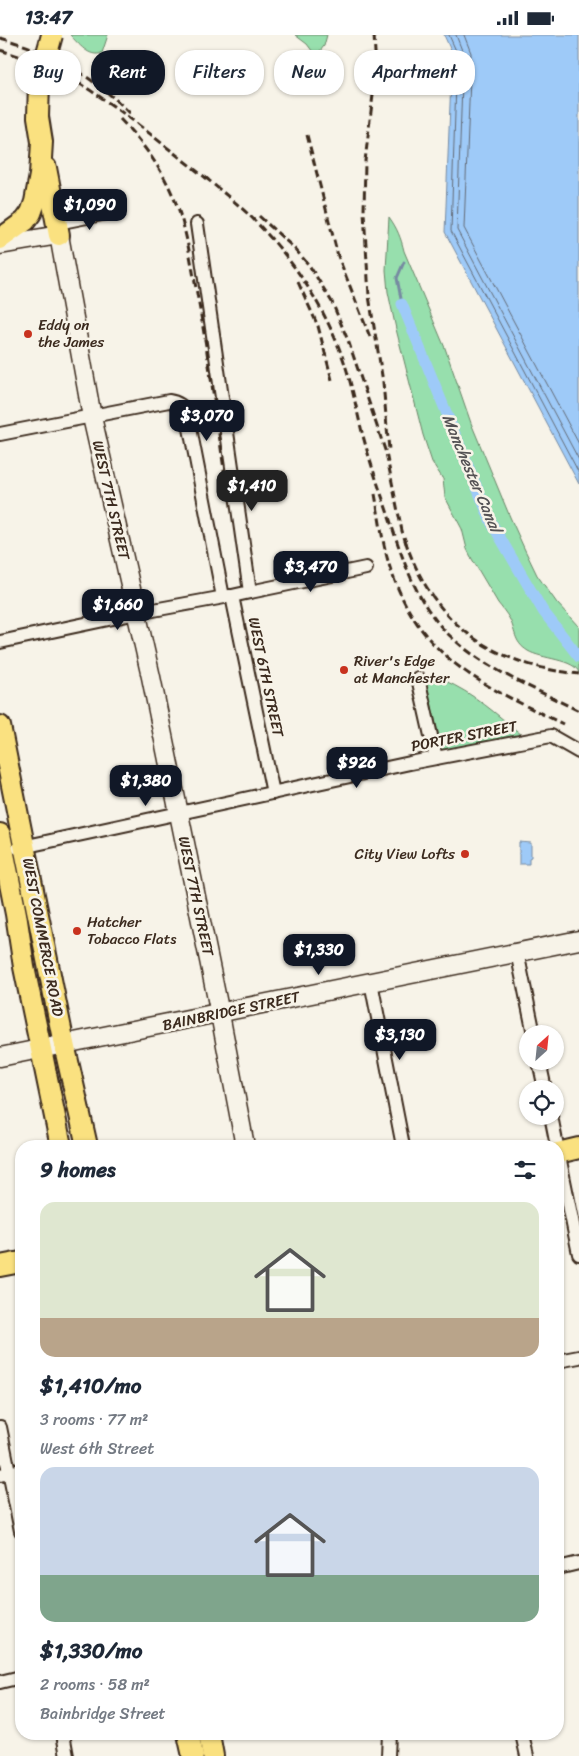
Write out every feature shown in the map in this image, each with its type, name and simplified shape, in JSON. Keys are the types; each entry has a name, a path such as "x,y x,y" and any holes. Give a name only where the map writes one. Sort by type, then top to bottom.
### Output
{"main road":[{"path":"52,35 39,82 38,117 58,229"},
{"path":"0,239 25,221 36,202 42,142"},
{"name":"WEST COMMERCE ROAD","path":"0,727 64,1045 86,1140"},
{"name":"WEST COMMERCE ROAD","path":"1,845 16,914 40,1049 60,1140"},
{"path":"564,1151 579,1148"},
{"path":"0,1266 15,1263"},
{"path":"189,1740 193,1756"},
{"path":"210,1740 213,1756"}],"street":[{"path":"0,245 116,211"},
{"path":"197,224 250,592"},
{"name":"WEST 7TH STREET","path":"58,229 92,417 137,613 220,1014 244,1140"},
{"name":"WEST 6TH STREET","path":"92,417 169,401 175,402 184,408 187,413 227,597 273,793"},
{"path":"0,434 92,417"},
{"path":"0,642 366,568"},
{"path":"418,678 436,758"},
{"name":"PORTER STREET","path":"1,845 24,846 436,758 551,736 579,752"},
{"name":"BAINBRIDGE STREET","path":"0,1057 579,940"},
{"path":"518,952 532,1025"},
{"path":"371,982 402,1140"},
{"path":"552,1125 555,1140"},
{"path":"564,1181 579,1254"},
{"path":"564,1360 579,1357"},
{"path":"0,1427 15,1499"},
{"path":"564,1567 579,1563"},
{"path":"0,1682 15,1678"},
{"path":"64,1740 68,1756"},
{"path":"388,1756 389,1740"},
{"path":"523,1740 527,1756"}],"green space":[{"path":"70,35 108,35 103,50 91,50 91,53"},
{"path":"295,35 327,35 321,50 312,50"},
{"path":"389,217 402,242 404,251 445,348 471,423 524,548 537,575 557,603 579,627 579,673 576,668 565,662 534,654 520,644 509,618 472,559 467,549 462,529 445,497 443,479 432,462 423,435 388,292 386,270"},
{"path":"443,680 465,691 522,735 442,750 426,682"}],"water":[{"path":"444,35 579,35 579,484 445,232 450,95 475,95 475,50 451,50"},
{"path":"519,842 531,843 529,864 519,864"}],"waterway":[{"path":"402,304 397,278 404,262"},
{"name":"Manchester Canal","path":"402,304 491,522 543,611 579,657"}],"railway":[{"path":"374,35 376,70 365,161 364,212 369,296 383,382 389,450"},
{"path":"0,38 37,50 71,67 102,88 131,114"},
{"path":"0,50 44,65 88,89 130,118 210,181"},
{"path":"120,119 143,145 156,165 168,185 181,218 190,253 205,340 228,498"},
{"path":"307,135 338,256 370,337"},
{"path":"205,177 244,210 269,236 293,265 323,313 346,368 362,432 403,559 425,605 446,632 476,657 509,677 579,711"},
{"path":"259,216 294,248 309,265 332,302 349,343 386,453 402,531 407,546"},
{"path":"298,282 318,326 332,380"},
{"path":"375,494 382,535 393,576 406,606 422,630 441,651 461,668 508,697 563,724"},
{"path":"405,540 417,570 432,595 449,617 470,635 493,650 519,661 548,669 579,674"}],"place":[{"name":"Eddy on the James","path":"28,334"},
{"name":"River's Edge at Manchester","path":"344,670"},
{"name":"City View Lofts","path":"465,854"},
{"name":"Hatcher Tobacco Flats","path":"77,931"}]}
